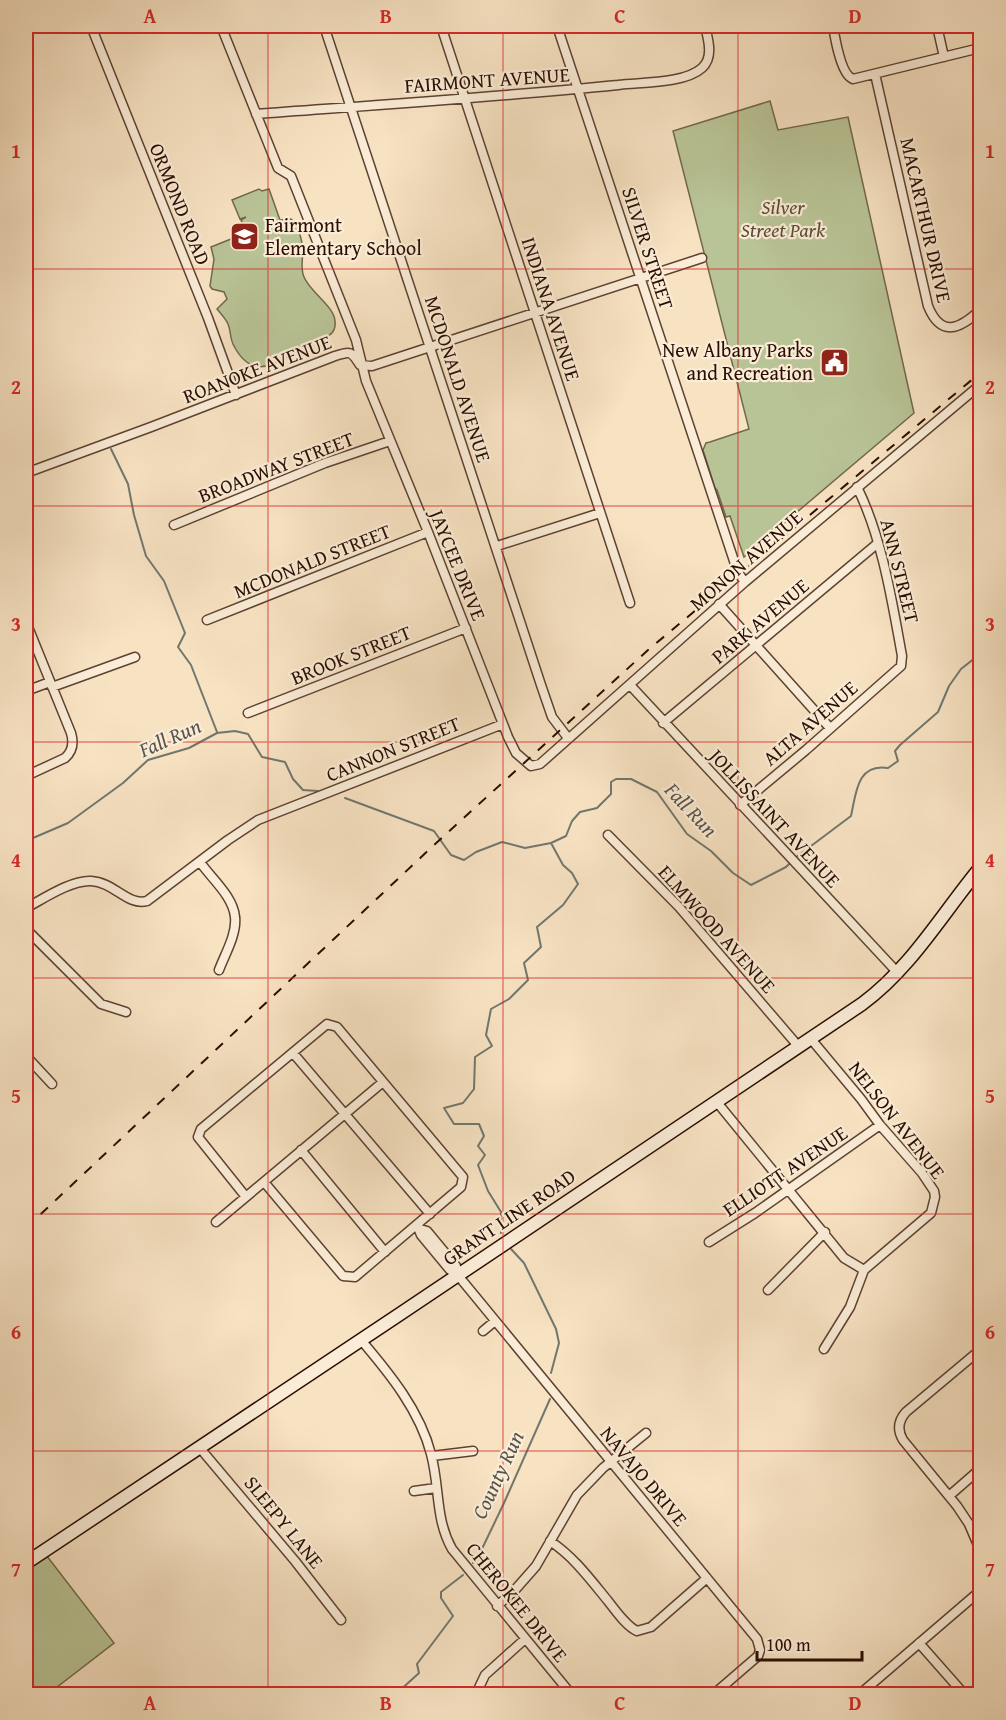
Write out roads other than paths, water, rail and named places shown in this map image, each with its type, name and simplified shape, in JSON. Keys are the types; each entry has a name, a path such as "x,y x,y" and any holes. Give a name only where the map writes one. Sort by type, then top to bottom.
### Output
{"main road":[{"name":"GRANT LINE ROAD","path":"26,1563 811,1039 880,990 933,930 981,868"}],"street":[{"name":"ORMOND ROAD","path":"91,26 236,395"},
{"name":"JAYCEE DRIVE","path":"221,26 278,168 291,176 356,340 362,365 390,441 503,724 516,753 531,766 537,766"},
{"name":"MCDONALD AVENUE","path":"324,26 552,717 568,738"},
{"name":"INDIANA AVENUE","path":"441,26 630,603"},
{"name":"SILVER STREET","path":"557,26 738,573 745,582"},
{"name":"FAIRMONT AVENUE","path":"256,114 578,90 677,79 699,71 706,64 709,43 705,26"},
{"path":"833,26 844,69 848,77 853,79 981,48"},
{"path":"937,26 944,57"},
{"name":"MACARTHUR DRIVE","path":"875,74 928,306 933,318 942,326 954,327 968,322 981,310"},
{"path":"362,365 372,366 702,258"},
{"name":"ROANOKE AVENUE","path":"26,472 345,353 353,354 362,365"},
{"name":"MONON AVENUE","path":"537,766 630,686 719,604 981,385"},
{"name":"BROADWAY STREET","path":"174,525 325,463 390,441"},
{"name":"ANN STREET","path":"857,487 878,543 902,656 901,666"},
{"path":"497,546 600,513"},
{"name":"MCDONALD STREET","path":"207,620 428,532"},
{"name":"PARK AVENUE","path":"663,723 878,543"},
{"path":"719,604 830,728"},
{"path":"26,622 71,733 71,750 65,759 26,776"},
{"name":"BROOK STREET","path":"248,713 466,628"},
{"path":"26,691 135,657"},
{"name":"ALTA AVENUE","path":"740,805 901,666"},
{"name":"JOLLISSAINT AVENUE","path":"630,686 897,972"},
{"name":"CANNON STREET","path":"26,908 72,885 86,881 100,882 113,887 136,902 147,901 246,827 503,724"},
{"name":"ELMWOOD AVENUE","path":"608,835 679,907 799,1047"},
{"path":"200,862 231,904 235,916 234,929 219,970"},
{"path":"26,929 101,1004 126,1012"},
{"path":"246,1197 198,1137 201,1129 327,1024 337,1027 463,1177 460,1187 418,1227 355,1277 343,1276 264,1182"},
{"name":"NELSON AVENUE","path":"811,1039 934,1191 934,1205 931,1213 864,1270 850,1307 824,1349"},
{"path":"293,1053 430,1214"},
{"path":"26,1056 52,1084"},
{"path":"216,1222 383,1082"},
{"path":"716,1101 844,1258 864,1270"},
{"name":"ELLIOTT AVENUE","path":"709,1242 755,1213 880,1125"},
{"path":"301,1150 385,1252"},
{"name":"NAVAJO DRIVE","path":"418,1227 421,1235 456,1274 752,1633 760,1650 754,1661 714,1695"},
{"path":"768,1290 825,1232"},
{"path":"483,1330 495,1321"},
{"name":"CHEROKEE DRIVE","path":"361,1340 414,1410 423,1428 432,1456 439,1515 447,1541 497,1606 571,1695"},
{"path":"981,1350 906,1412 900,1422 900,1435 903,1440 969,1524 981,1550"},
{"path":"497,1606 525,1580 536,1566 577,1495 611,1462 646,1433"},
{"name":"SLEEPY LANE","path":"199,1447 295,1561 341,1620"},
{"path":"432,1456 473,1451"},
{"path":"949,1496 981,1469"},
{"path":"414,1491 436,1488"},
{"path":"550,1541 573,1559 616,1611 637,1631 651,1627 707,1578"},
{"path":"860,1695 981,1592"},
{"path":"476,1695 485,1675 525,1639"},
{"path":"919,1643 964,1695"}],"waterway":[{"path":"111,449 128,484 146,556 164,581 185,633 178,647 191,665 217,732"},
{"name":"Fall Run","path":"795,858 851,816 857,789 864,775 870,770 888,768 898,761 895,751 938,712 949,686 961,669 980,654"},
{"name":"Fall Run","path":"26,841 68,823 123,783 148,760 189,748 217,733 235,731 248,734 262,757 285,762 293,779 303,790 318,791"},
{"name":"Fall Run","path":"345,798 434,831 451,855 464,860 476,852 502,842 525,848 551,843 566,836 572,821 580,812 597,808 611,794 611,782 616,779 631,779 657,792 687,834 711,851 733,873 751,885 786,867 791,862"},
{"name":"County Run","path":"501,1233 501,1212 488,1191 478,1165 485,1155 478,1146 484,1136 479,1124 454,1124 444,1108 463,1103 474,1089 475,1057 492,1046 486,1035 491,1009 509,999 528,980 524,963 541,947 537,927 563,905 578,884 572,873 563,865 551,843"},
{"name":"County Run","path":"511,1249 524,1263 556,1329 559,1343 551,1373"},
{"name":"County Run","path":"473,1563 504,1503 550,1399"},
{"name":"County Run","path":"396,1694 419,1673 417,1664 453,1616 441,1598 441,1592 463,1575"}],"railway":[{"path":"26,1228 433,846 648,650 980,373"}],"place":[{"name":"Fairmont Elementary School","path":"244,236"},
{"name":"New Albany Parks and Recreation","path":"834,362"}],"park label":[{"name":"Silver Street Park","path":"783,218"}]}
